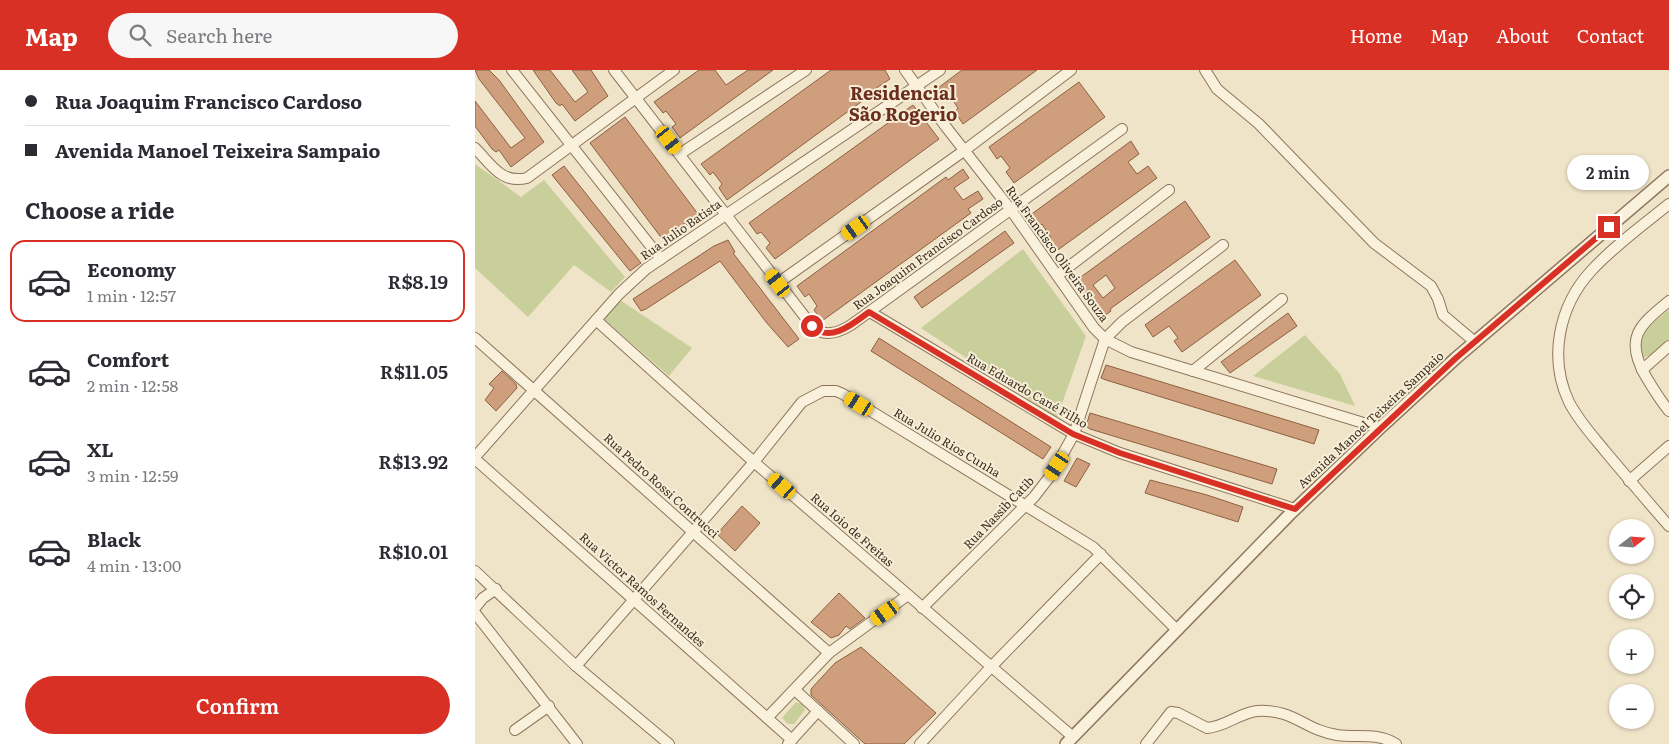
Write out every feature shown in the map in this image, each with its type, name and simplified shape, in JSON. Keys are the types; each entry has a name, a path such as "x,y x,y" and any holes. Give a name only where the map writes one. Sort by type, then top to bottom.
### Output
{"street":[{"path":"512,70 661,259"},
{"name":"Rua Joaquim Francisco Cardoso","path":"614,70 812,326 822,333 843,329 869,312 1122,129"},
{"path":"475,148 503,177 515,181 527,178 674,70"},
{"path":"680,154 806,70"},
{"name":"Rua Francisco Oliveira Souza","path":"905,70 1011,210 1083,313 1105,339 1131,352 1380,428"},
{"name":"Rua Julio Batista","path":"475,458 619,294 646,269 941,70"},
{"path":"778,283 965,150 1071,70"},
{"path":"1205,70 1217,89 1259,124 1373,243 1431,286 1439,299 1443,315 1475,342"},
{"name":"Avenida Manoel Teixeira Sampaio","path":"1069,740 1295,509 1380,428 1475,342 1669,176"},
{"path":"1058,275 1169,190"},
{"path":"1669,204 1592,270 1573,297 1562,319 1560,329 1560,368 1568,401 1580,421 1669,526"},
{"name":"Rua Nassib Catib","path":"922,608 1025,506 1055,469 1073,434 1105,339 1122,322 1223,246"},
{"path":"1193,371 1282,300"},
{"path":"1669,300 1651,316 1637,335 1635,354 1669,411"},
{"name":"Rua Eduardo Cané Filho","path":"869,312 1073,434 1120,453 1295,509"},
{"name":"Rua Ioio de Freitas","path":"596,320 754,462 991,667 1069,740"},
{"name":"Rua Pedro Rossi Contrucci","path":"475,338 829,652"},
{"path":"1643,370 1669,346"},
{"name":"Rua Julio Rios Cunha","path":"576,666 754,462 802,402 823,391 836,390 1101,554 1177,630"},
{"path":"1629,481 1669,446"},
{"name":"Rua Victor Ramos Fernandes","path":"475,458 767,718 790,742"},
{"path":"921,744 991,667 1101,554"},
{"path":"475,571 576,666 669,744"},
{"path":"475,608 483,598 496,589"},
{"path":"767,718 829,652 907,595"},
{"path":"475,612 577,744"},
{"path":"795,690 854,744"},
{"path":"515,730 549,706"},
{"path":"790,742 818,711"},
{"path":"1147,744 1171,712 1178,713 1207,728 1259,711 1284,712 1314,729 1333,734 1371,735 1396,744"}],"green space":[{"path":"475,164 521,197 544,180 625,277 611,292 574,265 528,317 475,268"},
{"path":"1023,249 1086,336 1057,418 921,328"},
{"path":"620,300 692,348 669,376 604,319"},
{"path":"1669,310 1669,339 1650,355 1641,359 1635,349 1642,332"},
{"path":"1305,335 1340,374 1355,406 1253,376"},
{"path":"796,702 802,704 805,710 794,724 788,724 782,718"}],"building":[{"path":"475,70 489,70 499,80 544,142 511,167 499,150 496,152 492,149 475,126 475,101 511,148 525,138 479,79"},
{"path":"533,70 550,70 575,102 588,92 572,70 591,70 608,96 575,121 562,104 560,106 556,103"},
{"path":"699,70 715,70 726,85 748,70 773,70 680,138 672,127 676,124 666,111 663,113 654,102"},
{"path":"831,70 885,70 890,79 727,200 719,188 722,184 713,172 710,175 701,164"},
{"path":"962,70 1037,70 963,124 955,112 958,108 950,96 946,99 938,88"},
{"path":"1079,82 1105,117 1014,183 1006,172 1010,168 1001,156 997,159 989,147"},
{"path":"913,105 939,139 775,259 766,248 770,243 761,232 757,234 749,223"},
{"path":"625,117 701,218 690,227 685,223 674,232 677,236 666,244 590,143"},
{"path":"1131,141 1139,154 1128,162 1137,174 1148,166 1157,178 1055,252 1047,240 1051,238 1042,224 1038,227 1029,216"},
{"path":"564,166 641,263 630,271 552,175"},
{"path":"963,169 969,178 954,188 963,200 978,191 983,199 968,209 971,213 822,321 814,310 817,306 809,294 805,297 797,286 946,177 948,180"},
{"path":"1185,201 1210,237 1110,309 1111,311 1099,320 1074,282","holes":["1106,275 1115,288 1103,298 1093,285"]},
{"path":"1005,231 1014,243 922,308 914,297"},
{"path":"728,240 735,252 733,253 799,339 788,347 766,322 720,261 646,309 641,311 633,299 714,246"},
{"path":"1235,260 1261,295 1182,352 1174,341 1178,338 1169,326 1153,337 1145,325"},
{"path":"1288,313 1297,326 1230,373 1221,362"},
{"path":"879,338 1051,447 1043,459 871,351"},
{"path":"1106,365 1319,430 1314,444 1106,380 1101,378"},
{"path":"502,371 516,384 517,388 496,411 485,400 494,388 489,384"},
{"path":"1090,413 1277,469 1272,484 1090,429 1086,426"},
{"path":"1077,458 1090,464 1076,487 1064,481"},
{"path":"1150,480 1243,507 1238,522 1145,493"},
{"path":"742,506 760,523 735,551 717,534"},
{"path":"839,593 865,618 850,629 846,626 839,635 831,638 811,622"},
{"path":"861,647 936,713 904,744 865,744 811,695 811,689 835,663"}],"district":[{"name":"Residencial São Rogerio","path":"903,104"}],"route":[{"path":"812,326 817,331 826,334 837,332 869,312 1060,427 1090,442 1295,509 1456,358 1609,227"}]}
